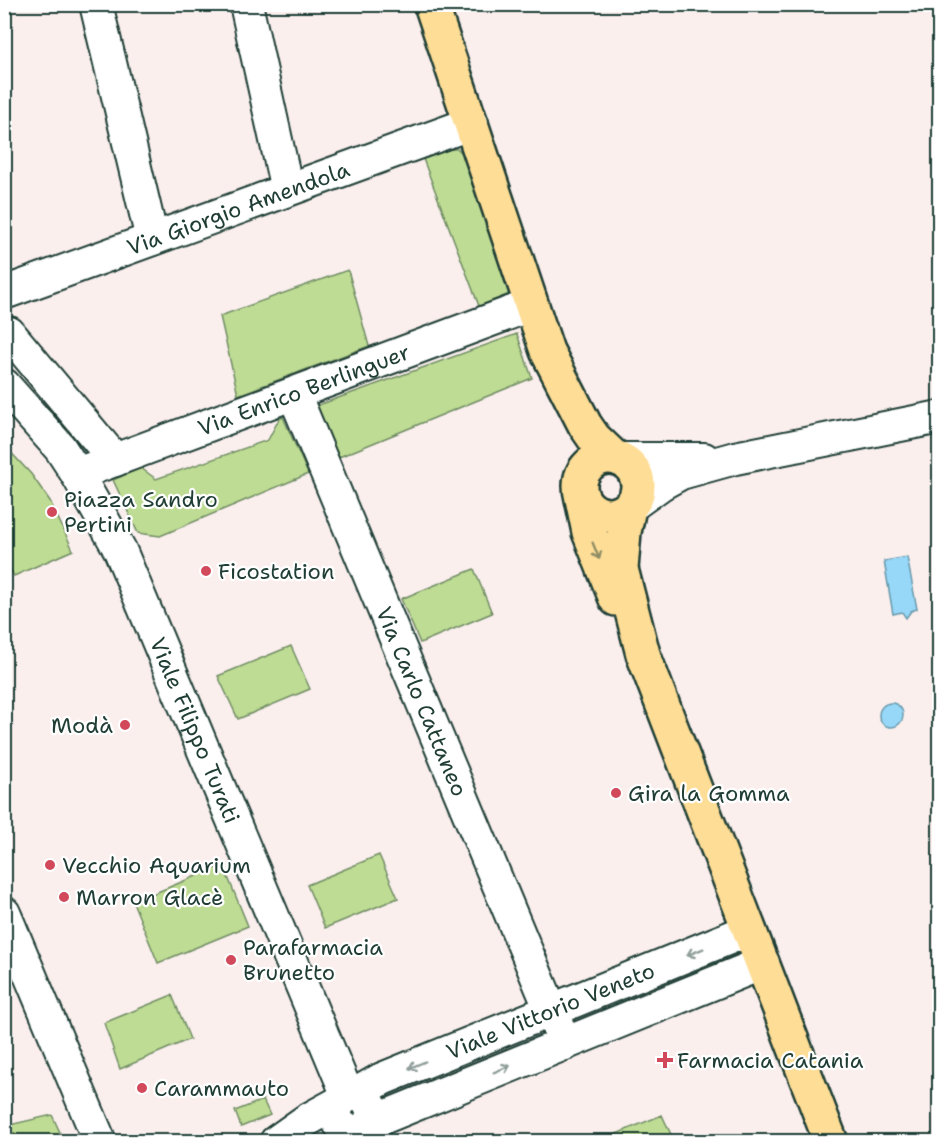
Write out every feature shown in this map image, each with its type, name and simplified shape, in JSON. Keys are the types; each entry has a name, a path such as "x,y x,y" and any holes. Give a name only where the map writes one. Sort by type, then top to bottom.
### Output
{"main road":[{"path":"431,4 547,351 585,503 592,510 611,515 621,513 630,506"},
{"path":"547,351 585,425 616,458 630,466 637,478 638,492 630,506 624,532 621,569 643,654 831,1142"},
{"path":"616,458 595,461 587,466 582,484 589,532 623,618 643,654"}],"street":[{"path":"96,4 152,239"},
{"path":"246,4 287,190"},
{"name":"Via Giorgio Amendola","path":"4,293 472,123"},
{"name":"Via Enrico Berlinguer","path":"77,474 531,305"},
{"path":"4,333 9,333 115,460"},
{"name":"Viale Filippo Turati","path":"4,385 60,448 120,550 347,1097 336,1110 337,1119 350,1131 362,1133"},
{"name":"Via Carlo Cattaneo","path":"294,394 565,1044"},
{"path":"630,506 681,473 735,458 939,417"},
{"path":"616,458 735,458"},
{"path":"4,913 100,1142"},
{"name":"Viale Vittorio Veneto","path":"276,1142 307,1120 382,1079 749,930"},
{"name":"Viale Vittorio Veneto","path":"362,1133 565,1044 763,963"}],"green space":[{"path":"450,149 458,149 465,156 512,293 479,306 423,159"},
{"path":"348,270 369,346 238,395 220,316"},
{"path":"517,334 532,378 339,457 313,407"},
{"path":"283,417 308,474 160,536 138,533 113,480 141,468 156,479 268,440 279,419"},
{"path":"4,445 31,474 50,501 73,550 14,576 5,559"},
{"path":"474,569 492,613 420,643 401,599"},
{"path":"291,646 310,689 238,719 218,676"},
{"path":"379,855 398,898 325,928 307,885"},
{"path":"223,865 248,926 158,963 133,902"},
{"path":"172,995 190,1039 120,1069 104,1023"},
{"path":"263,1100 270,1115 241,1127 235,1111"},
{"path":"52,1115 64,1141 5,1141 5,1126"},
{"path":"662,1115 674,1141 620,1141 616,1134"}],"water":[{"path":"907,557 917,609 911,611 906,618 902,612 893,614 884,561"},
{"path":"891,703 900,706 903,715 900,724 891,727 882,724 879,715 882,706"}],"place":[{"name":"Piazza Sandro Pertini","path":"52,512"},
{"name":"Ficostation","path":"206,571"},
{"name":"Modà","path":"125,725"},
{"name":"Gira la Gomma","path":"616,793"},
{"name":"Vecchio Aquarium","path":"50,865"},
{"name":"Marron Glacè","path":"64,897"},
{"name":"Parafarmacia Brunetto","path":"231,960"},
{"name":"Farmacia Catania","path":"665,1060"},
{"name":"Carammauto","path":"142,1088"}]}
